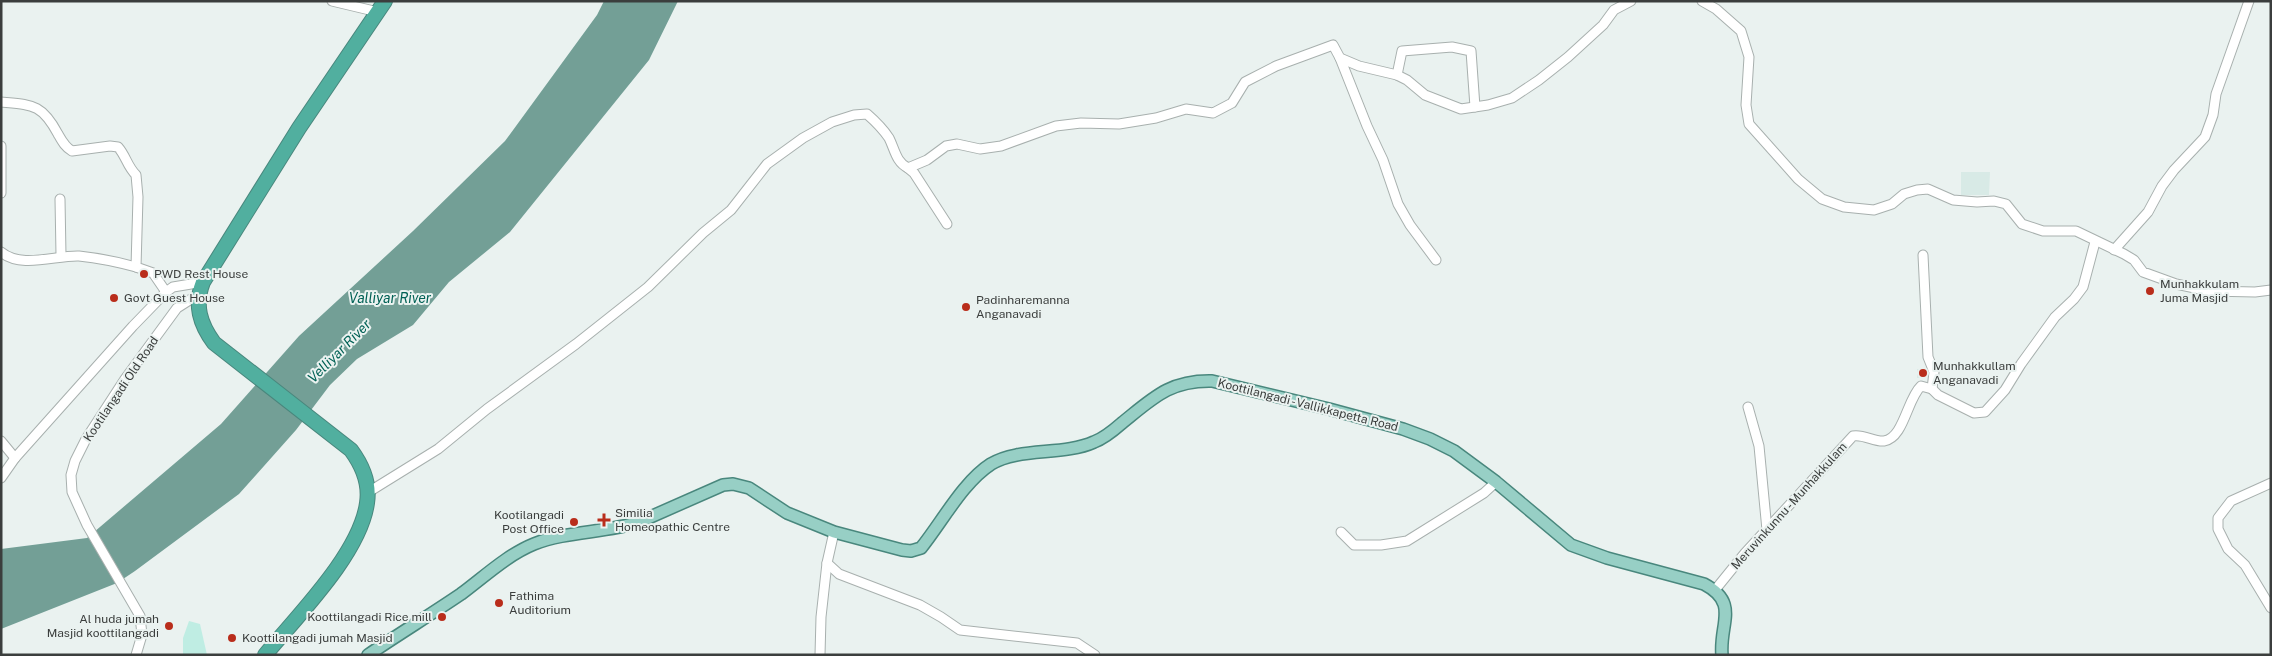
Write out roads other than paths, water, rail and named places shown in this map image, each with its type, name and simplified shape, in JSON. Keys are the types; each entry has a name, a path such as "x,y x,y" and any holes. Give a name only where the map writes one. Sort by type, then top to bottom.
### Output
{"highway":[{"path":"265,655 335,570 352,544 362,523 368,503 367,483 361,463 350,450 214,342 203,328 198,309 201,288 299,128 381,6"}],"main road":[{"name":"Koottilangadi - Vallikkapetta Road","path":"368,655 460,594 517,553 532,545 546,540 639,522 723,485 733,484 749,488 787,513 834,532 902,550 911,551 921,548 977,475 992,464 1010,456 1048,453 1094,442 1109,434 1158,394 1193,380 1212,381 1254,390 1403,429 1454,451 1496,482 1571,545 1607,558 1704,584 1715,590"},
{"path":"1715,590 1726,607 1721,643 1722,655"}],"street":[{"path":"332,1 381,6"},
{"path":"1340,58 1358,66 1397,75 1407,80 1425,95 1441,103 1461,109 1475,107 1512,98 1568,57 1603,25 1614,10 1632,1"},
{"path":"1702,1 1716,9 1740,31 1749,57 1746,105 1749,124 1798,180 1822,200 1844,207 1874,210 1892,204 1904,194 1928,189 1953,200 1994,201 2006,204 2022,224 2043,231 2076,231 2134,260 2143,272 2176,284 2209,291 2256,292 2271,290"},
{"path":"2114,250 2148,212 2162,186 2174,170 2205,137 2213,115 2216,94 2249,1"},
{"path":"908,168 927,160 946,146 956,144 980,149 1001,146 1056,126 1081,123 1118,124 1156,118 1186,109 1213,113 1232,103 1245,82 1276,66 1333,45 1383,160 1398,204 1410,225 1436,260"},
{"path":"1397,75 1402,50 1452,47 1471,51 1475,107"},
{"path":"1,102 38,108 49,117 63,143 72,151 118,146 124,153 128,167 136,175 136,267"},
{"path":"367,493 438,449 487,408 576,344 648,287 703,233 731,210 767,164 804,138 832,122 854,115 867,114 889,138 901,165 914,173 947,224"},
{"path":"1,146 1,192"},
{"path":"60,199 61,255"},
{"path":"1923,255 1928,357 1934,372 1932,389 1938,395 1974,413 1985,412 2006,390 2021,364 2056,317 2074,299 2083,286 2095,242"},
{"path":"1,252 8,257 27,260 51,260 61,255 136,267 153,273 166,292"},
{"path":"1,478 15,458 166,292 173,287 201,288"},
{"name":"Kootilangadi Old Road","path":"136,655 142,635 140,616 87,525 72,492 71,475 75,461 86,439 125,379 178,308 201,288"},
{"name":"Meruvinkunnu - Munhakkulam","path":"1715,590 1853,436 1860,435 1884,441 1892,437 1899,428 1914,392 1921,386 1932,389"},
{"path":"1748,407 1759,446 1767,530"},
{"path":"1,441 15,458"},
{"path":"1341,532 1354,546 1407,541 1484,493 1496,482"},
{"path":"2271,484 2231,501 2218,518 2218,529 2228,549 2244,565 2271,608"},
{"path":"820,655 821,617 834,532"},
{"path":"828,563 839,574 920,605 960,630 1077,643 1095,655"},
{"path":"1076,655 1082,647"}],"water":[{"name":"Valliyar River","path":"604,1 678,1 649,60 510,232 449,282 413,325 357,359 330,385 296,430 239,494 117,583 1,629 1,549 87,538 221,424 299,336 413,231 505,141 597,15"}],"place":[{"name":"PWD Rest House","path":"144,274"},
{"name":"Munhakkulam Juma Masjid","path":"2150,291"},
{"name":"Govt Guest House","path":"114,298"},
{"name":"Padinharemanna Anganavadi","path":"966,307"},
{"name":"Munhakkullam Anganavadi","path":"1923,373"},
{"name":"Similia Homeopathic Centre","path":"604,520"},
{"name":"Kootilangadi Post Office","path":"574,522"},
{"name":"Fathima Auditorium","path":"499,603"},
{"name":"Koottilangadi Rice mill","path":"442,617"},
{"name":"Al huda jumah Masjid koottilangadi","path":"169,626"},
{"name":"Koottilangadi jumah Masjid","path":"232,638"}],"water label":[{"name":"Velliyar River","path":"339,351"}]}
